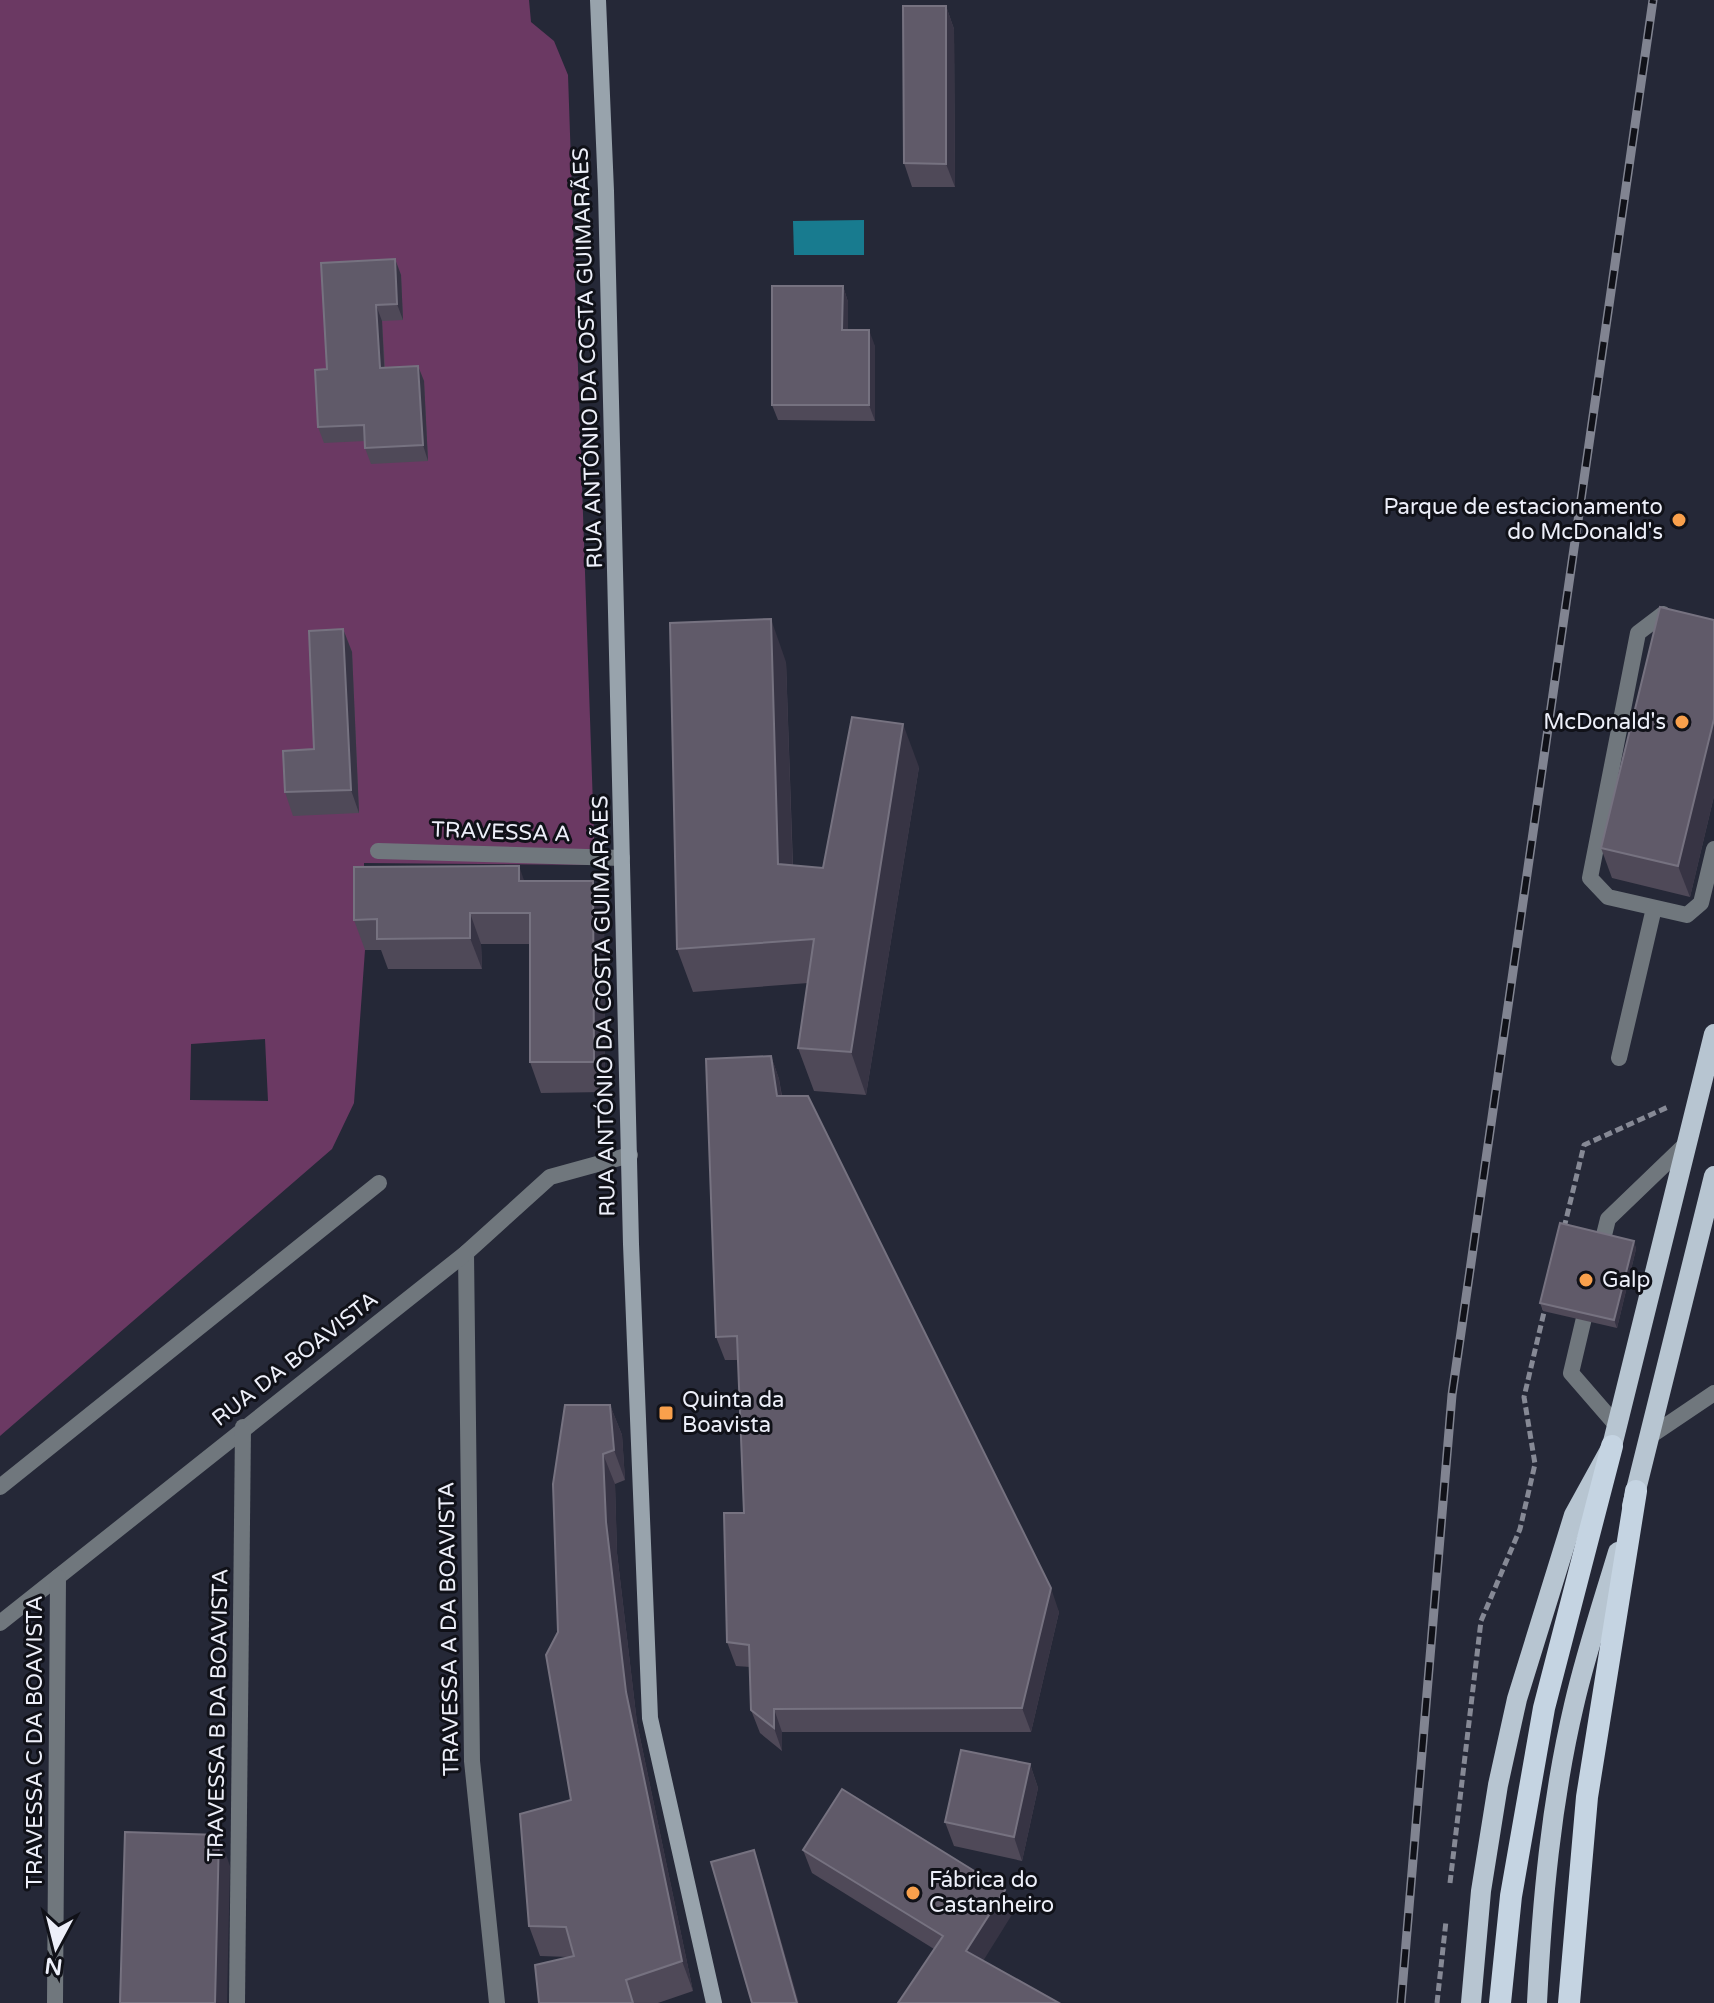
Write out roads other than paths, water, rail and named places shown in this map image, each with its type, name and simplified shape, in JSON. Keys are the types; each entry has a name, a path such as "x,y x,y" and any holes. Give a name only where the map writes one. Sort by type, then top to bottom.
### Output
{"highway":[{"path":"1500,2003 1511,1896 1544,1708 1614,1436"},
{"path":"1569,2003 1587,1797 1636,1491"}],"main road":[{"name":"RUA ANTÓNIO DA COSTA GUIMARÃES","path":"598,0 630,1155 650,1718 714,2003"},
{"path":"1471,2003 1481,1891 1498,1785 1517,1699 1574,1515 1614,1436 1714,1034"},
{"path":"1537,2003 1542,1904 1555,1800 1574,1703 1636,1491 1714,1176"}],"street":[{"path":"1663,614 1638,633 1590,878 1608,897 1687,915 1701,903 1714,849"},
{"name":"TRAVESSA A","path":"378,851 622,858"},
{"path":"1619,1058 1654,908"},
{"path":"1614,1436 1571,1373 1608,1219 1687,1143"},
{"name":"RUA DA BOAVISTA","path":"0,1623 466,1253 550,1177 630,1155"},
{"path":"0,1487 379,1183"},
{"name":"TRAVESSA A DA BOAVISTA","path":"466,1253 472,1761 497,2003"},
{"path":"1649,1437 1714,1393"},
{"name":"TRAVESSA B DA BOAVISTA","path":"237,2003 243,1427"},
{"name":"TRAVESSA C DA BOAVISTA","path":"55,2003 58,1577"}],"water":[{"path":"864,220 864,255 794,255 793,221"}],"railway":[{"path":"1401,2003 1452,1395 1653,0"}],"place":[{"name":"Parque de estacionamento do McDonald's","path":"1679,520"},
{"name":"McDonald's","path":"1682,722"},
{"name":"Galp","path":"1586,1280"},
{"name":"Quinta da Boavista","path":"666,1413"},
{"name":"Fábrica do Castanheiro","path":"913,1893"}]}
